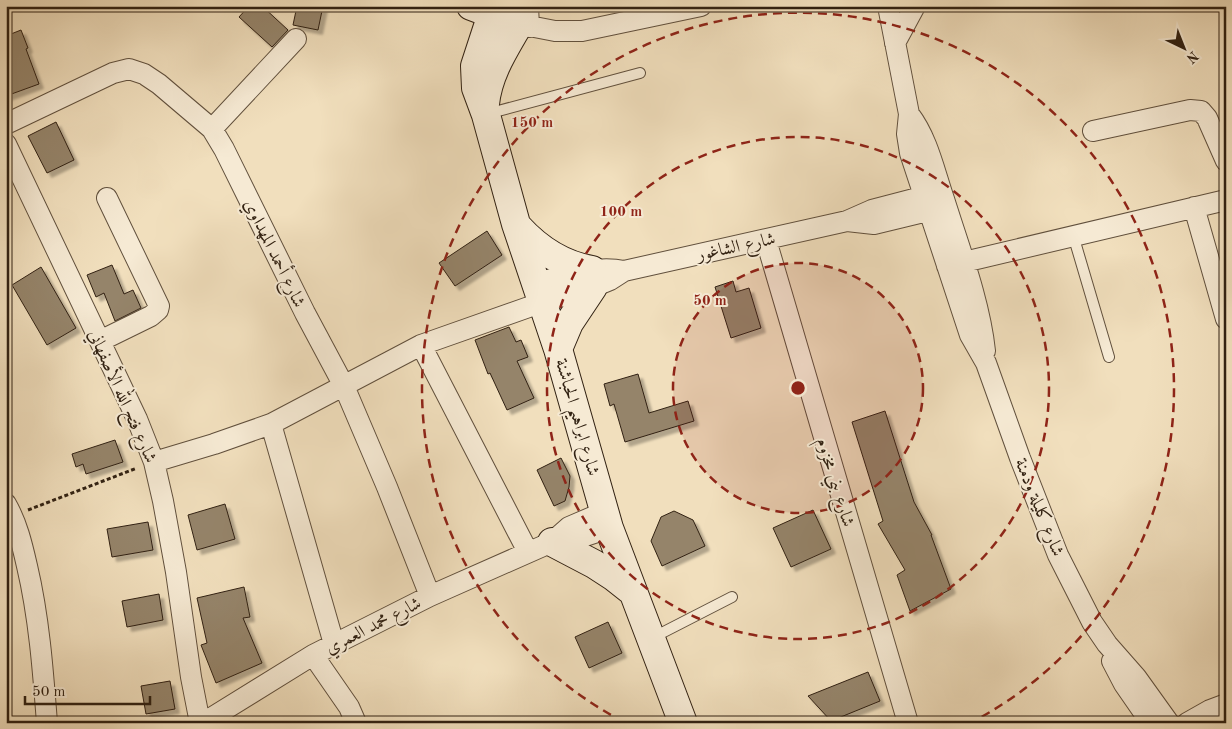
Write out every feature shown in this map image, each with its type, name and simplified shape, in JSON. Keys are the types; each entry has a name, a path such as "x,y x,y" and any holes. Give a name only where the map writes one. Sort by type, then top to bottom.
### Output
{"street":[{"path":"481,10 525,19 555,31 582,31 700,6"},
{"name":"شارع كليلة ودمنة","path":"888,6 909,114 908,144 935,201 955,264 980,319 986,363 1023,466 1058,555 1080,600 1108,644 1136,677 1169,723"},
{"path":"896,43 915,6"},
{"name":"شارع ابراهيم الحباشنة","path":"481,10 476,88 485,111 516,224 558,349 606,520 683,723"},
{"name":"شارع ابراهيم الحباشنة","path":"485,111 487,89 493,71 525,19"},
{"path":"212,129 296,39"},
{"name":"شارع أحمد المهداوي","path":"6,124 112,73 129,69 144,74 159,84 212,129 224,149 305,313 344,386 387,487 430,596"},
{"path":"1093,132 1190,110 1201,111 1207,118 1226,161"},
{"name":"شارع فتح الله الأصفهاني","path":"6,144 137,420 154,462 176,572 190,677 201,723"},
{"path":"100,341 151,316 158,310 159,306 107,198"},
{"path":"955,264 1226,200"},
{"name":"شارع الشاغور","path":"154,462 271,424 421,345 539,293 593,279 610,280 624,271 847,221 872,210 935,201"},
{"path":"1194,207 1226,319"},
{"path":"516,224 529,240 593,279 569,322 558,349"},
{"name":"شارع بني مخزوم","path":"766,240 908,723"},
{"path":"421,345 540,547 594,564 633,592"},
{"path":"271,424 334,644"},
{"path":"9,510 21,539 34,597 47,723"},
{"name":"شارع محمد العمري","path":"201,723 334,644 430,596 540,547 570,541 606,520"},
{"name":"شارع كليلة ودمنة","path":"1108,644 1114,665 1130,693 1151,723"},
{"path":"313,655 348,707 356,723"},
{"path":"1130,693 1132,707 1131,723"},
{"path":"1188,723 1210,710 1226,704"},
{"path":"1218,723 1226,718"}],"lane":[{"path":"485,111 640,73"},
{"path":"1073,235 1109,357"},
{"path":"651,638 732,597"}],"path":[{"path":"9,510 154,462"}],"building":[{"path":"249,6 262,6 288,30 272,47 239,17"},
{"path":"297,6 323,6 318,30 293,25"},
{"path":"21,30 39,84 6,96 6,36"},
{"path":"56,122 74,160 47,173 28,136"},
{"path":"487,231 502,255 455,286 439,263"},
{"path":"112,265 124,294 133,290 141,308 115,321 104,293 96,297 87,275"},
{"path":"41,267 76,328 47,345 12,285"},
{"path":"733,281 736,292 749,288 761,328 731,338 715,287"},
{"path":"509,327 516,342 521,340 528,357 517,361 534,398 507,410 490,373 488,374 475,340"},
{"path":"638,374 649,413 688,401 694,421 625,442 614,404 610,406 604,384"},
{"path":"885,411 914,502 932,535 951,589 910,611 897,575 905,570 878,524 883,521 852,422"},
{"path":"115,440 123,462 86,474 83,464 76,467 72,454"},
{"path":"561,458 570,476 569,487 565,501 554,506 537,470"},
{"path":"225,504 235,539 197,550 188,515"},
{"path":"813,510 831,549 791,567 773,528"},
{"path":"674,511 693,520 705,546 662,566 651,541 661,517"},
{"path":"148,522 153,550 112,557 107,529"},
{"path":"244,587 250,617 243,618 262,663 216,683 201,645 207,643 197,598"},
{"path":"159,594 163,620 127,627 122,601"},
{"path":"608,622 622,653 589,668 575,637"},
{"path":"868,672 880,701 831,721 808,696"},
{"path":"170,681 175,709 146,714 141,686"}]}
